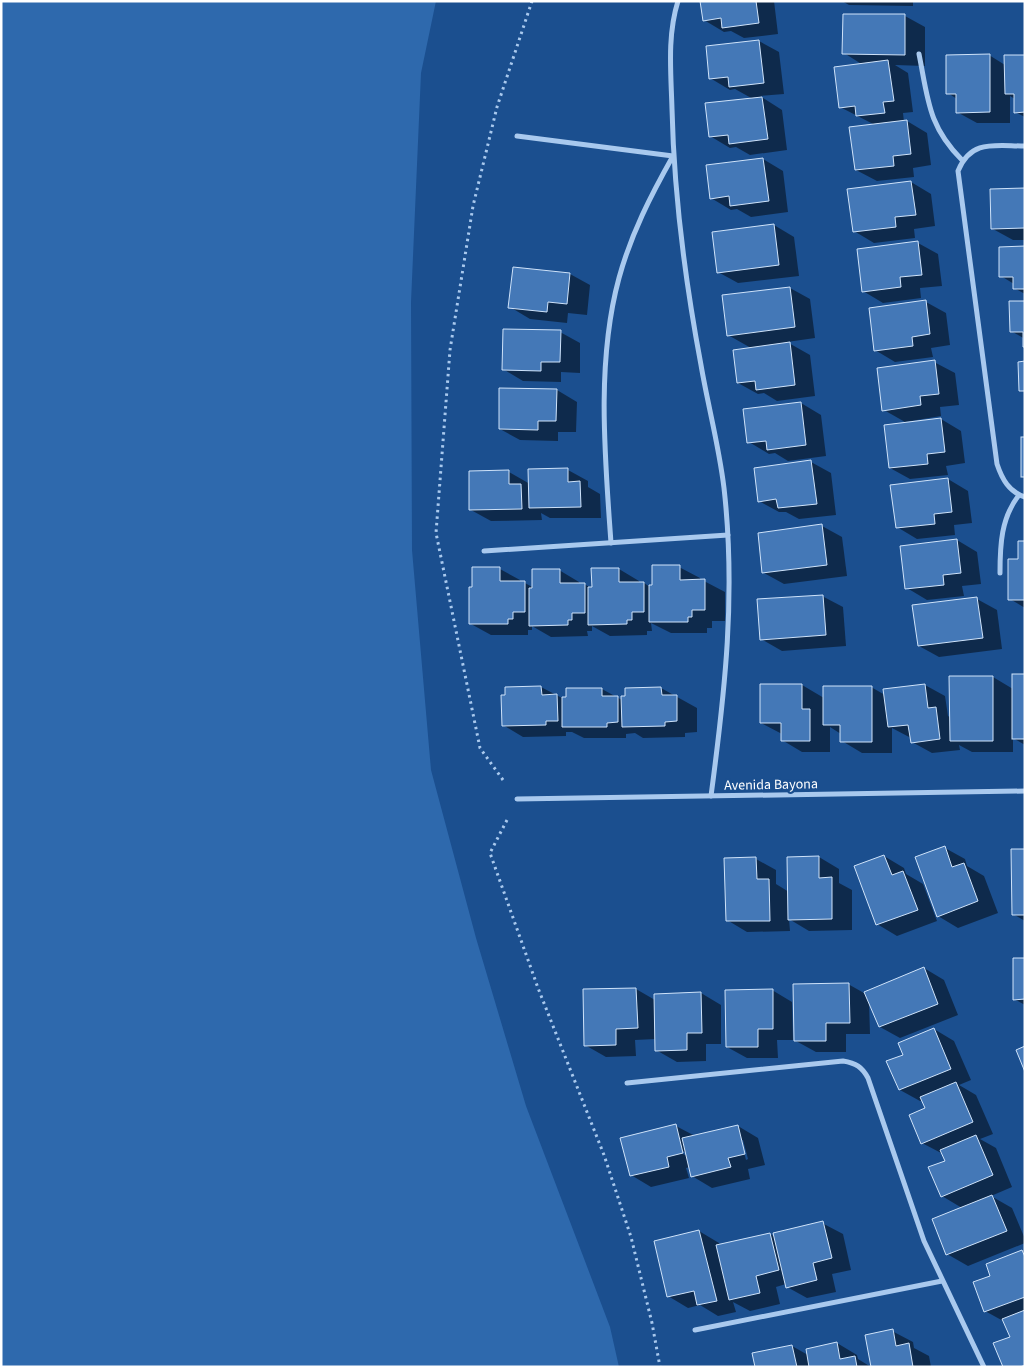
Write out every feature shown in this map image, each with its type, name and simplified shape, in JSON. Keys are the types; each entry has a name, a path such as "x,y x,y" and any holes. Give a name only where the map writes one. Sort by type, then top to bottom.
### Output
{"street":[{"path":"678,1 674,14 671,38 673,156 689,296 724,486 730,584 729,626 720,731 711,796"},
{"path":"919,54 933,120 941,136 962,160"},
{"path":"517,136 673,156"},
{"path":"1025,146 978,148 969,152 962,160 958,171 958,183 997,464 1005,482 1018,495 1025,497"},
{"path":"611,544 605,415 607,356 611,317 619,279 631,241 649,198 673,156"},
{"path":"1000,573 1001,538 1006,517 1018,495"},
{"path":"484,551 728,536"},
{"name":"Avenida Bayona","path":"517,799 1025,792"},
{"path":"627,1083 844,1061 858,1065 864,1070 868,1078 924,1241 984,1367"},
{"path":"695,1330 942,1281"}],"path":[{"path":"532,1 497,107 473,206 450,350 436,533 480,748 517,799 490,854 538,988 604,1155 631,1236 660,1367"}],"shaded area":[{"path":"1,1 436,1 421,73 411,302 412,550 431,770 476,938 526,1106 610,1327 619,1367 1,1367"}],"building":[{"path":"700,1 756,1 759,23 722,28 721,18 703,21"},
{"path":"843,14 905,14 905,55 842,54"},
{"path":"759,40 764,83 729,87 728,77 709,79 706,46"},
{"path":"990,54 990,112 956,113 956,94 946,94 946,55"},
{"path":"1004,55 1025,55 1025,112 1014,113 1014,94 1005,94"},
{"path":"888,60 894,101 883,102 885,113 856,116 855,106 839,108 834,67"},
{"path":"762,97 768,139 729,144 728,135 709,137 705,103"},
{"path":"907,120 911,154 893,156 894,166 855,170 849,127"},
{"path":"763,158 769,201 730,206 729,196 710,199 706,165"},
{"path":"911,181 916,215 895,217 896,227 853,232 847,189"},
{"path":"1025,188 1025,228 991,229 990,189"},
{"path":"774,224 779,265 717,273 712,232"},
{"path":"918,241 922,275 900,277 901,287 862,292 857,249"},
{"path":"1025,246 1025,289 1013,289 1013,277 999,277 999,247"},
{"path":"513,267 570,273 567,304 548,302 547,312 508,308"},
{"path":"790,287 795,327 727,336 722,295"},
{"path":"926,300 930,334 912,337 913,346 874,351 869,308"},
{"path":"1009,301 1025,301 1025,347 1023,347 1023,332 1010,332"},
{"path":"503,329 561,330 560,362 541,362 541,371 502,370"},
{"path":"790,342 795,385 756,390 755,381 737,383 733,350"},
{"path":"935,360 939,394 920,396 921,405 882,411 877,368"},
{"path":"1025,361 1025,391 1019,391 1018,362"},
{"path":"499,388 557,389 556,421 538,421 538,430 499,429"},
{"path":"801,402 806,445 767,450 766,441 747,443 743,409"},
{"path":"941,418 945,452 927,454 928,464 889,468 884,425"},
{"path":"1021,437 1025,437 1025,477 1021,477"},
{"path":"811,460 817,504 778,508 776,499 758,502 754,468"},
{"path":"568,468 568,482 580,481 581,507 529,508 528,469"},
{"path":"509,470 509,484 521,484 522,509 469,510 469,471"},
{"path":"948,478 952,512 934,514 935,524 896,528 890,485"},
{"path":"822,524 827,565 762,573 758,533"},
{"path":"957,539 961,573 943,575 944,585 905,589 900,546"},
{"path":"1018,541 1025,541 1025,600 1008,600 1008,559 1018,559"},
{"path":"652,565 680,565 680,580 705,579 705,610 692,610 692,617 688,617 688,622 649,622 649,585 652,585"},
{"path":"472,567 500,567 500,581 525,581 525,612 513,612 513,619 508,619 508,624 469,624 469,587 472,587"},
{"path":"591,568 619,568 619,582 644,582 644,612 632,612 632,620 627,620 627,624 588,625 588,587 592,587"},
{"path":"532,569 560,569 560,583 585,583 585,613 572,613 572,620 568,620 568,625 529,626 529,588 532,588"},
{"path":"823,595 826,635 760,640 757,599"},
{"path":"977,597 983,638 918,646 912,605"},
{"path":"1012,674 1025,674 1025,739 1012,739"},
{"path":"949,676 993,676 993,741 950,741"},
{"path":"760,684 802,684 802,709 810,709 810,741 781,741 781,723 760,723"},
{"path":"925,684 928,708 936,707 940,739 911,743 908,725 888,727 883,689"},
{"path":"541,686 542,695 557,694 558,721 546,721 546,725 502,726 501,695 505,695 505,687"},
{"path":"823,686 872,686 872,742 840,742 840,725 823,725"},
{"path":"661,687 662,695 677,695 677,721 665,722 665,726 622,727 621,696 625,696 625,688"},
{"path":"566,688 602,688 602,696 618,696 618,722 607,723 607,727 562,727 562,697 566,697"},
{"path":"945,846 952,867 964,863 978,901 937,917 915,857"},
{"path":"1011,849 1025,849 1025,915 1012,915"},
{"path":"884,855 892,875 903,871 918,910 876,925 854,866"},
{"path":"819,856 819,878 832,877 832,919 788,920 787,857"},
{"path":"756,857 757,879 769,879 770,921 726,921 724,858"},
{"path":"1013,958 1025,958 1025,999 1013,1000"},
{"path":"924,967 938,1004 879,1027 864,992"},
{"path":"849,983 850,1023 826,1023 826,1041 794,1041 793,984"},
{"path":"636,988 638,1028 616,1029 616,1045 584,1046 583,989"},
{"path":"773,989 773,1029 758,1029 758,1047 726,1047 725,990"},
{"path":"701,992 702,1033 687,1033 687,1050 655,1051 654,994"},
{"path":"934,1028 951,1069 899,1090 886,1061 903,1055 898,1043"},
{"path":"1025,1046 1025,1072 1016,1050"},
{"path":"956,1082 973,1122 921,1144 909,1115 925,1108 920,1097"},
{"path":"676,1124 683,1153 667,1157 669,1167 630,1176 620,1138"},
{"path":"738,1125 745,1154 728,1158 731,1167 691,1177 682,1138"},
{"path":"976,1135 993,1175 941,1197 928,1167 945,1161 940,1150"},
{"path":"992,1195 1007,1231 946,1255 932,1219"},
{"path":"823,1221 832,1258 813,1263 817,1280 786,1288 773,1233"},
{"path":"699,1230 717,1301 697,1305 694,1291 667,1297 654,1241"},
{"path":"770,1233 779,1270 756,1276 760,1293 729,1300 716,1245"},
{"path":"1022,1250 1025,1257 1025,1297 984,1312 973,1282 990,1276 986,1264"},
{"path":"1025,1310 1025,1365 1020,1367 1003,1367 993,1343 1010,1337 1002,1319"},
{"path":"893,1329 896,1346 909,1343 913,1367 871,1367 865,1335"},
{"path":"837,1342 840,1359 855,1356 857,1367 809,1367 806,1349"},
{"path":"792,1345 797,1367 755,1367 752,1353"}]}
